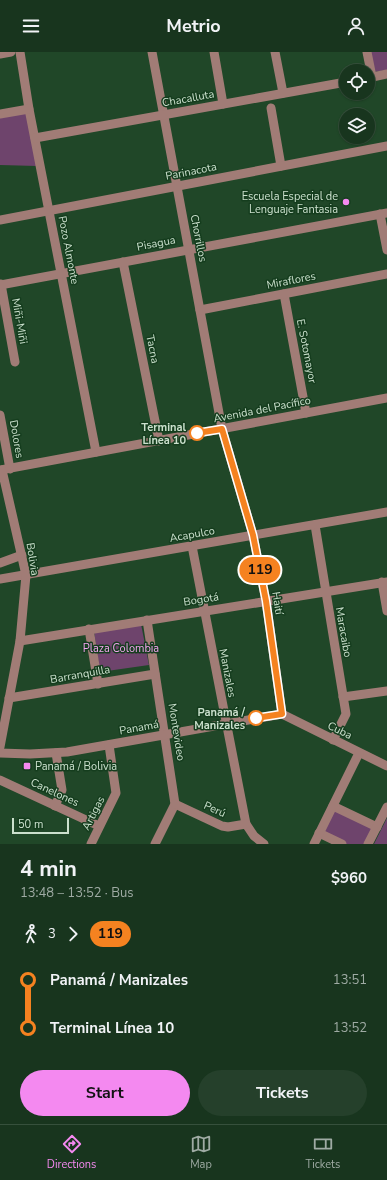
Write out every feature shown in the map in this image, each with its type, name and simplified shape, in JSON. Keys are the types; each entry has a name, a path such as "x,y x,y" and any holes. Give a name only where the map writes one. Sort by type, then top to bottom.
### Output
{"street":[{"path":"0,54 11,52"},
{"name":"Pozo Almonte","path":"20,52 29,109 96,452"},
{"name":"Chorrillos","path":"152,52 222,429"},
{"path":"214,52 223,104"},
{"path":"275,52 283,93"},
{"path":"367,52 368,64"},
{"path":"375,76 387,74"},
{"name":"Chacalluta","path":"35,138 339,83"},
{"path":"271,108 281,166"},
{"path":"0,114 29,109"},
{"name":"Parinacota","path":"0,220 387,146"},
{"path":"383,213 387,250"},
{"name":"Pisagua","path":"0,284 383,213"},
{"name":"Tacna","path":"123,262 158,441"},
{"name":"Miraflores","path":"200,310 387,274"},
{"name":"Miñi-Miñi","path":"0,284 15,362"},
{"name":"E. Sotomayor","path":"284,294 306,413"},
{"name":"Avenida del Pacífico","path":"4,470 387,398"},
{"name":"Dolores","path":"0,414 4,470"},
{"name":"Haití","path":"222,429 253,535 266,601 282,714"},
{"name":"Bolivia","path":"0,747 20,641 26,575 4,470"},
{"name":"Acapulco","path":"0,578 26,575 387,512"},
{"name":"Maracaibo","path":"315,525 346,714 333,740"},
{"name":"Manizales","path":"192,546 246,824 254,836 264,844"},
{"path":"0,563 22,555"},
{"path":"384,582 387,611"},
{"name":"Bogotá","path":"20,641 384,582"},
{"name":"Montevideo","path":"147,620 175,804"},
{"path":"90,629 98,684"},
{"name":"Barranquilla","path":"10,698 155,674"},
{"path":"343,697 387,691"},
{"name":"Panamá","path":"0,753 30,754 109,745 282,714"},
{"name":"Cuba","path":"282,714 387,766"},
{"name":"Artigas","path":"91,844 116,793 109,745"},
{"path":"55,806 62,790 56,752"},
{"path":"314,844 359,753"},
{"name":"Canelones","path":"0,780 99,826"},
{"path":"155,844 175,804"},
{"name":"Perú","path":"175,804 222,826 228,827 246,824"},
{"path":"333,806 376,827"},
{"path":"368,844 387,807"},
{"path":"319,833 342,844"}],"green space":[{"path":"370,52 387,52 387,70 375,72 375,64 372,64"},
{"path":"27,113 37,166 0,165 0,118"},
{"name":"Plaza Colombia","path":"141,624 149,665 100,672 94,631"},
{"path":"334,809 373,827 365,844 346,844 322,832"},
{"path":"387,818 387,844 374,844"}],"bus line":[{"name":"119","path":"197,433 222,429 253,535 266,601 282,714 256,718"}],"place":[{"name":"Escuela Especial de Lenguaje Fantasia","path":"346,202"},
{"name":"Terminal Línea 10","path":"197,433"},
{"name":"Panamá / Manizales","path":"256,718"},
{"name":"Panamá / Bolivia","path":"27,766"}]}
